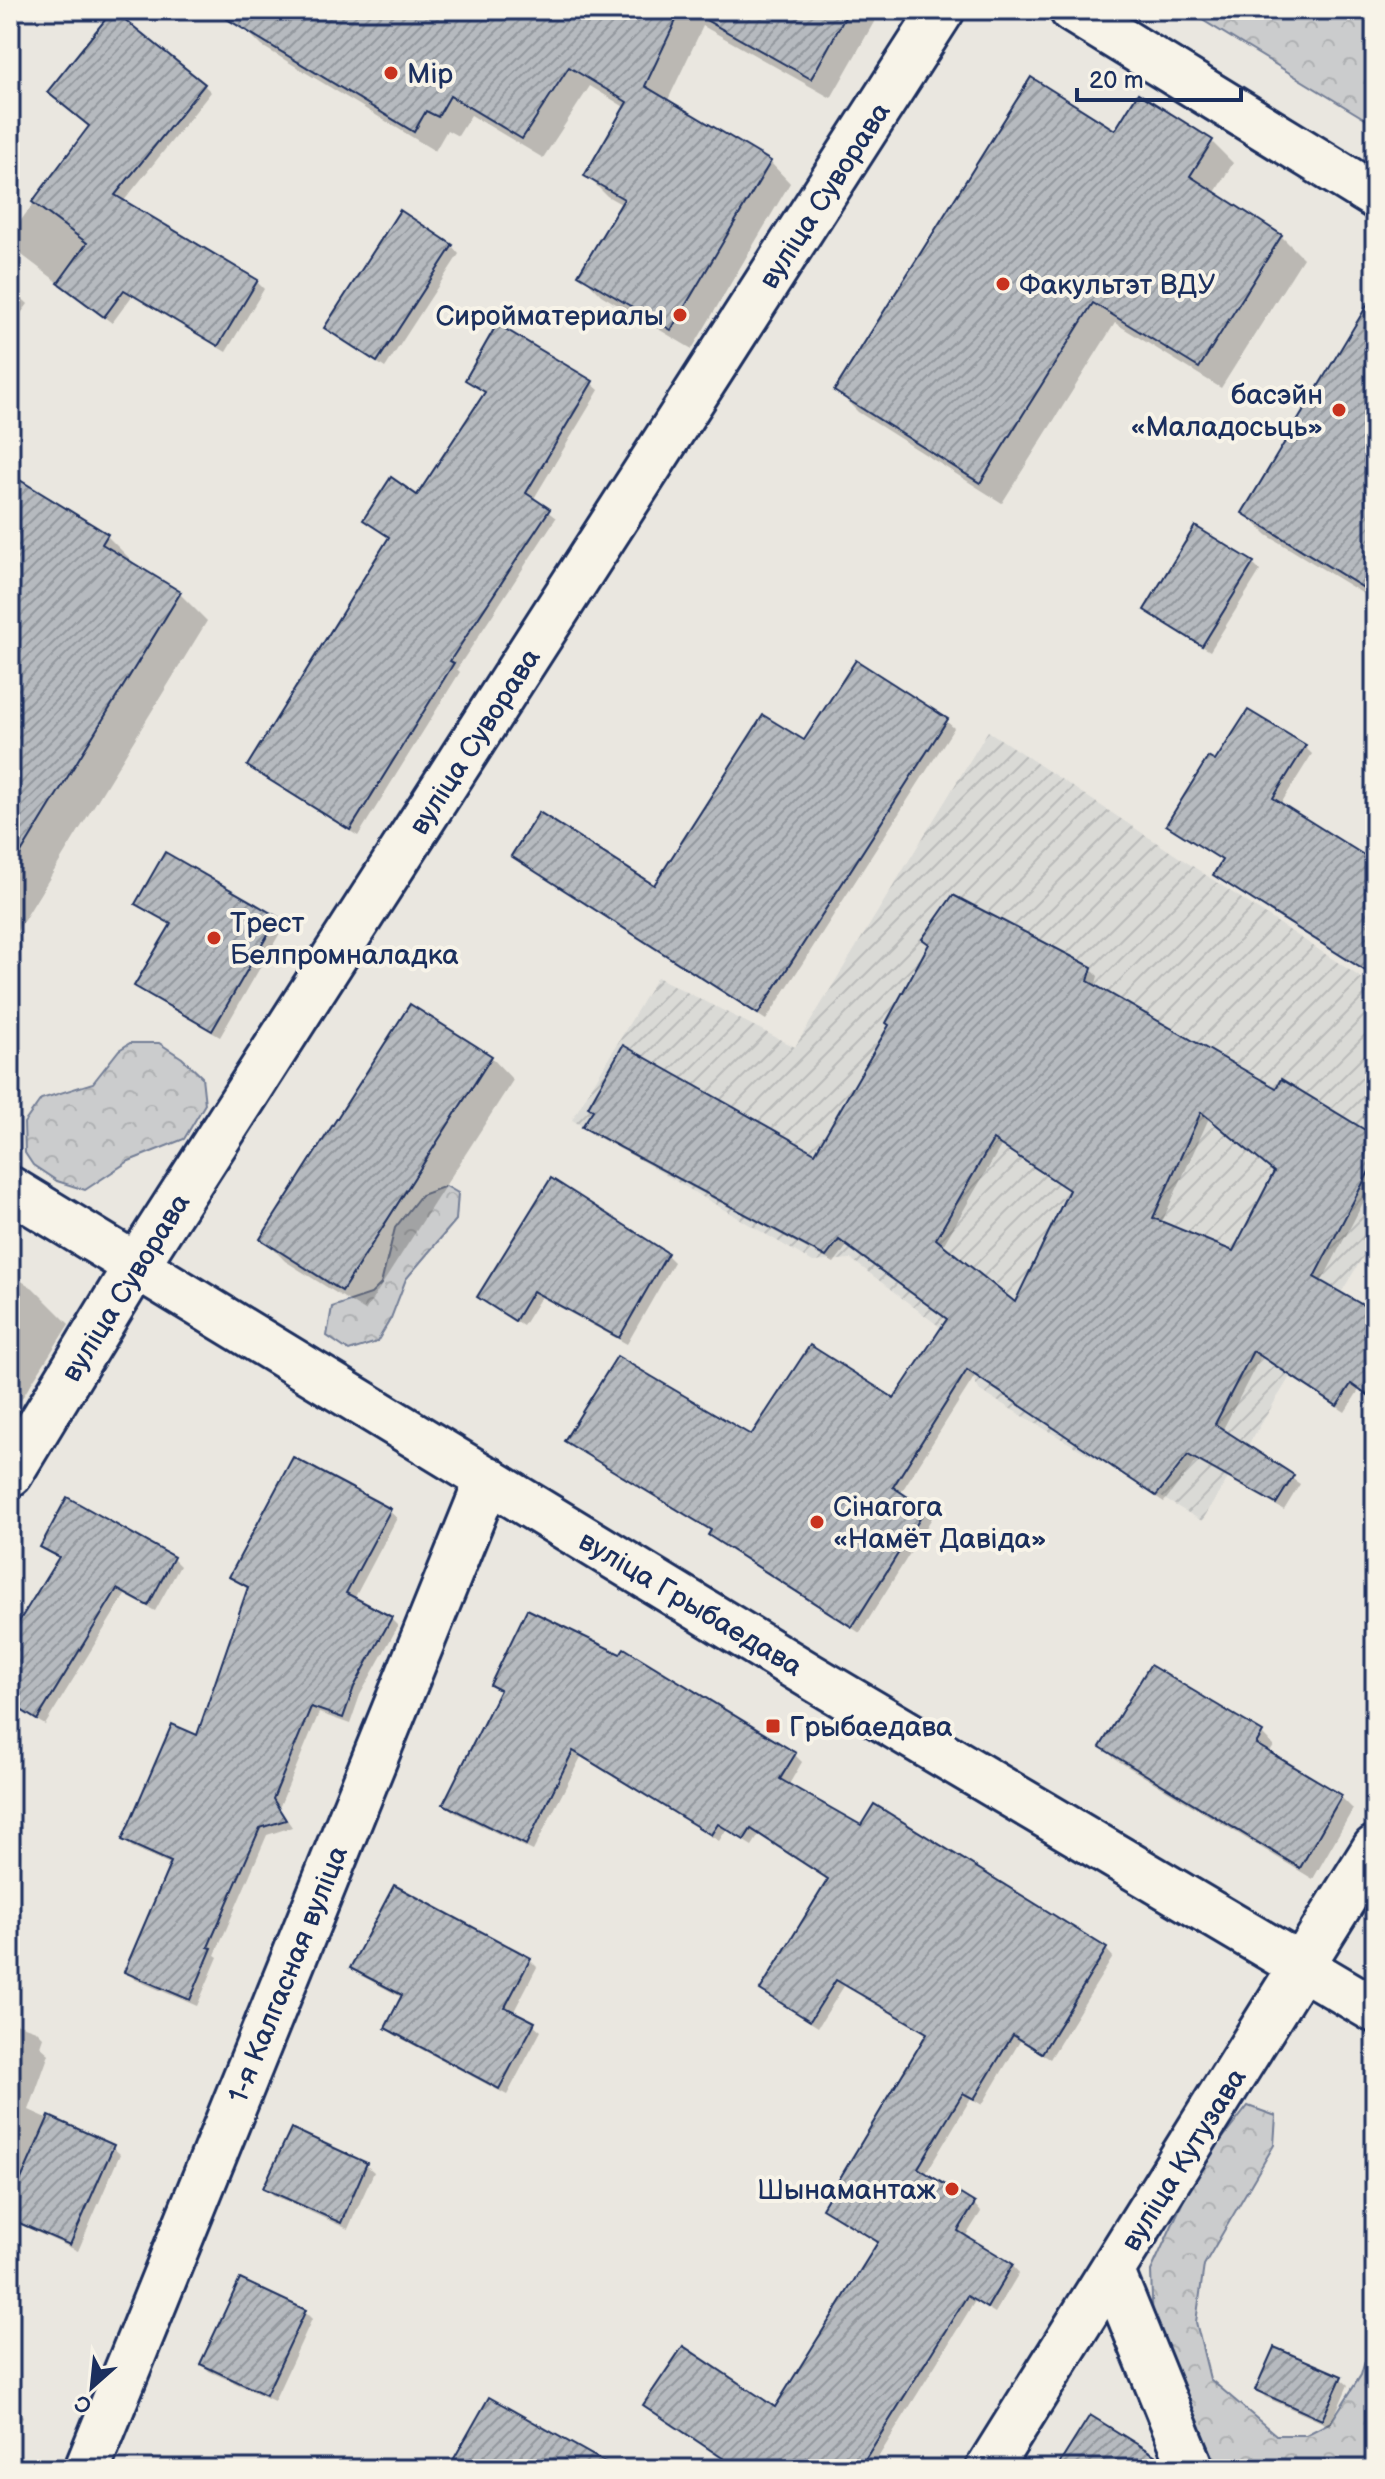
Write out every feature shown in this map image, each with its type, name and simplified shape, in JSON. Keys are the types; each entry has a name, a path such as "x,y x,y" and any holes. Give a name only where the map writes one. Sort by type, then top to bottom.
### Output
{"street":[{"name":"вуліца Суворава","path":"10,1474 136,1266 942,10"},
{"path":"1072,10 1375,196"},
{"name":"вуліца Грыбаедава","path":"10,1189 810,1676 1375,2010"},
{"name":"1-я Калгасная вуліца","path":"87,2469 488,1479"},
{"name":"вуліца Кутузава","path":"988,2469 1375,1848"},
{"path":"1112,2272 1192,2469"}],"shaded area":[{"path":"988,731 1375,987 1375,1237 1202,1521 980,1391 944,1330 851,1259 813,1262 572,1120 657,977 795,1047"}],"green space":[{"path":"1186,10 1375,10 1375,125"},
{"path":"130,1043 159,1043 182,1058 202,1077 205,1104 184,1139 129,1161 85,1190 57,1181 33,1165 25,1153 24,1123 41,1099 93,1083 119,1050"},
{"path":"446,1186 458,1193 456,1220 406,1279 391,1318 377,1342 349,1351 327,1336 332,1307 371,1294 381,1284 395,1228 421,1195"},
{"path":"1248,2106 1276,2116 1274,2145 1204,2265 1196,2322 1210,2379 1276,2435 1306,2435 1331,2422 1361,2375 1375,2326 1375,2469 1219,2469 1153,2327 1151,2271 1197,2171"}],"building":[{"path":"113,10 205,84 115,195 258,280 218,346 124,290 104,317 58,283 87,243 32,202 89,126 47,92"},
{"path":"212,10 681,10 645,86 771,161 671,330 578,275 624,199 584,176 627,102 569,67 522,139 450,96 438,117 426,111 414,132"},
{"path":"688,10 849,10 811,79"},
{"name":"Факультэт ВДУ","path":"1031,77 1115,130 1138,93 1213,140 1190,176 1282,235 1199,368 1093,303 980,483 834,391"},
{"path":"400,210 453,245 377,362 324,328"},
{"name":"басэйн «Маладосьць»","path":"1375,292 1375,595 1242,513"},
{"path":"497,324 593,381 526,493 550,509 450,661 454,663 350,830 247,766 389,537 363,520 391,477 417,495 485,392 465,380"},
{"path":"10,474 108,534 102,544 181,592 10,871"},
{"path":"1195,526 1254,562 1202,646 1144,610"},
{"path":"856,660 948,719 758,1014 511,856 539,812 654,885 763,715 804,740"},
{"path":"1248,710 1306,745 1273,798 1375,862 1375,977 1213,875 1222,860 1166,825 1208,757 1215,761"},
{"name":"Трест Белпромналадка","path":"165,852 278,917 212,1031 134,986 171,924 135,904"},
{"path":"953,895 1092,967 1088,981 1276,1088 1281,1079 1375,1136 1375,1160 1314,1277 1375,1312 1375,1401 1351,1384 1337,1406 1253,1351 1215,1424 1294,1475 1276,1504 1188,1455 1156,1496 967,1370 893,1487 926,1509 852,1627 708,1535 711,1530 564,1441 617,1356 751,1435 810,1345 894,1398 947,1319 839,1240 826,1257 582,1127 593,1110 588,1107 623,1045 815,1153 889,1025 886,1023 929,944 922,939","holes":["1201,1112 1274,1172 1233,1251 1153,1218","993,1140 1069,1190 1015,1302 936,1239"]},
{"path":"410,1004 492,1056 342,1291 260,1239"},
{"path":"551,1178 668,1253 619,1338 533,1291 515,1321 477,1297"},
{"path":"293,1457 391,1509 346,1593 392,1617 354,1687 343,1718 311,1707 273,1799 286,1820 260,1828 208,1947 212,1948 190,2000 124,1972 171,1862 122,1840 172,1724 197,1735 248,1587 229,1577"},
{"path":"67,1497 174,1557 148,1606 117,1589 37,1720 10,1703 10,1636 59,1557 40,1547"},
{"path":"527,1609 620,1654 624,1648 796,1753 780,1779 861,1825 874,1804 1107,1948 1042,2053 1013,2035 974,2099 963,2093 918,2168 975,2203 958,2231 1013,2264 987,2308 967,2296 859,2469 739,2469 643,2405 683,2346 775,2407 878,2242 822,2208 927,2033 836,1980 810,2021 760,1990 828,1879 751,1829 744,1840 718,1824 711,1835 573,1751 526,1845 443,1804 500,1690 490,1685"},
{"path":"1150,1665 1263,1732 1256,1744 1342,1795 1300,1868 1100,1747"},
{"path":"394,1885 531,1958 505,2007 535,2022 499,2089 385,2028 402,1995 350,1968"},
{"path":"49,2116 114,2145 70,2245 10,2219 10,2204"},
{"path":"291,2128 367,2163 341,2223 263,2188"},
{"path":"240,2279 306,2310 266,2395 200,2364"},
{"path":"1274,2347 1342,2376 1322,2420 1255,2390"},
{"path":"489,2397 617,2469 448,2469"},
{"path":"1090,2415 1161,2459 1165,2469 1056,2469"}],"place":[{"name":"Мір","path":"391,73"},
{"name":"Факультэт ВДУ","path":"1003,284"},
{"name":"Сиройматериалы","path":"680,315"},
{"name":"басэйн «Маладосьць»","path":"1339,410"},
{"name":"Трест Белпромналадка","path":"214,938"},
{"name":"Сінагога «Намёт Давіда»","path":"817,1522"},
{"name":"Грыбаедава","path":"773,1726"},
{"name":"Шынамантаж","path":"952,2189"}]}
